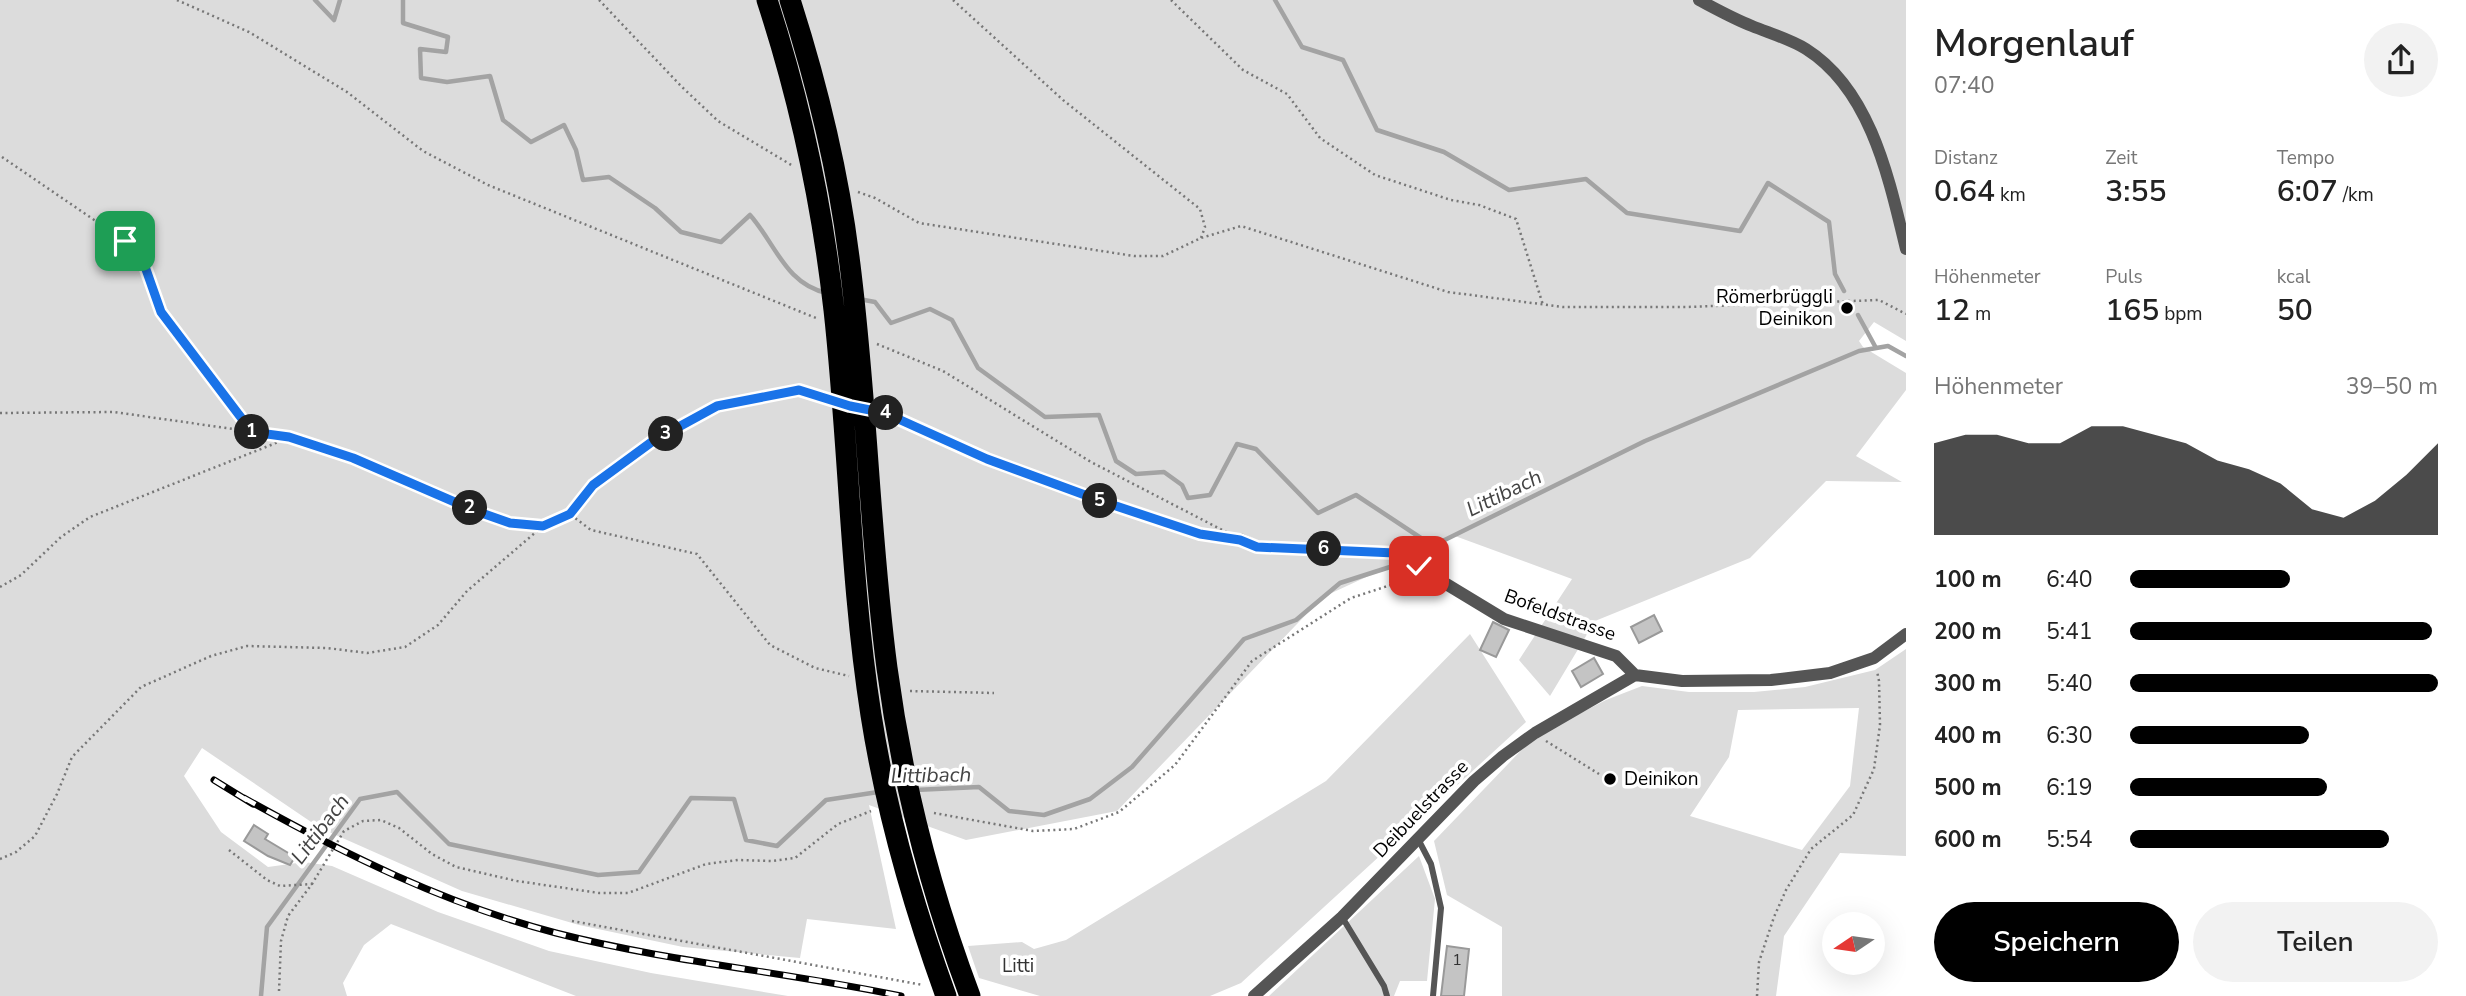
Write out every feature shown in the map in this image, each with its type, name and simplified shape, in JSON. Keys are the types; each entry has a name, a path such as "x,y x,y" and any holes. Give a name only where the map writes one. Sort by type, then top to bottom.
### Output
{"highway":[{"path":"766,0 789,72 804,163 824,230 846,459 858,670 893,825 919,916 946,996"},
{"path":"790,0 815,83 834,163 853,287 887,667 898,739 916,825 939,909 970,996"}],"street":[{"path":"1699,0 1737,20 1803,47 1828,64 1861,111 1888,176 1906,249"},
{"name":"Bofeldstrasse","path":"1240,540 1257,547 1395,553 1504,619 1616,656 1635,676"},
{"path":"1635,676 1682,681 1771,680 1830,673 1874,658 1906,634"},
{"name":"Deibuelstrasse","path":"1254,996 1342,917 1474,781 1535,733 1635,676"}],"lane":[{"path":"1419,839 1431,864 1441,908 1433,996"},
{"path":"1342,917 1384,986 1387,996"}],"path":[{"path":"177,0 249,32 347,92 422,151 488,186 820,320"},
{"path":"599,0 718,121 785,163 804,163"},
{"path":"953,0 1062,100 1200,209 1205,226 1201,238"},
{"path":"1171,0 1243,70 1287,94 1320,138 1375,175 1451,200 1479,205 1516,219 1543,305"},
{"path":"2,157 125,241 142,258 161,312 252,432"},
{"path":"849,188 875,198 919,223 1135,256 1163,256 1201,238 1241,226 1448,292 1543,305 1686,307 1879,300 1906,314"},
{"path":"869,341 943,372 1091,462 1240,540"},
{"path":"0,859 16,852 35,836 72,757 141,687 211,656 247,646 367,653 405,646 438,625 467,591 543,526 570,514 593,485 653,441 717,406 799,390 824,398"},
{"path":"873,410 926,430 987,459 1104,502 1200,534 1240,540"},
{"path":"0,412 114,412 289,437 353,458 473,510 510,523 543,526"},
{"path":"0,587 21,575 61,537 90,517 289,437"},
{"path":"570,514 591,530 697,554 770,645 815,668 858,670"},
{"path":"924,812 1033,831 1074,829 1119,812 1175,765 1252,661 1351,598 1424,569"},
{"path":"1757,996 1759,962 1786,890 1811,849 1853,815 1874,769 1880,725 1879,681 1874,658"},
{"path":"899,688 911,691 994,693"},
{"path":"1535,733 1599,774"},
{"path":"279,991 281,941 288,916 312,884 344,831 363,821 381,820 399,828 432,854 456,867 517,881 600,893 628,893 706,864 794,858 838,824 871,811"},
{"path":"229,850 267,880 280,886 312,884"},
{"path":"572,921 922,985"}],"green space":[{"path":"0,0 1906,0 1906,341 1874,322 1859,341 1863,347 1906,373 1906,390 1856,456 1902,482 1826,481 1750,558 1595,621 1550,696 1519,660 1572,579 1455,536 1323,597 1117,811 966,840 869,805 896,929 807,919 800,958 683,947 579,925 462,891 320,828 202,748 184,776 221,832 268,867 304,862 332,866 438,912 549,951 651,973 788,996 576,996 391,924 364,945 343,983 347,996 0,996"},
{"name":"Litti","path":"1470,634 1526,722 1241,983 1210,996 1040,996 979,978 968,946 1022,942 1034,949 1066,940 1326,781"},
{"path":"1906,649 1906,856 1840,853 1784,936 1776,996 1502,996 1502,927 1447,895 1434,841 1534,737 1606,700 1642,686 1689,692 1754,692 1805,687 1875,670","holes":["1859,708 1850,786 1802,850 1690,816 1729,757 1738,710"]},
{"path":"1419,856 1435,899 1427,981 1400,981 1394,996 1269,996"}],"building":[{"path":"1654,615 1662,631 1639,643 1631,627"},
{"path":"1493,622 1509,630 1496,657 1480,650"},
{"path":"1594,658 1603,674 1581,687 1572,671"},
{"path":"254,825 268,834 265,839 295,857 290,865 268,856 244,841"},
{"path":"1447,946 1469,949 1464,996 1441,996"}],"waterway":[{"path":"315,0 334,20 340,0"},
{"path":"403,0 403,23 448,37 446,52 420,49 421,78 447,82 490,76 503,120 531,142 564,125 576,150 583,180 609,177 655,208 681,232 721,242 750,215 791,272 801,281 827,293"},
{"path":"1275,0 1302,47 1343,60 1377,130 1444,152 1509,190 1586,179 1627,213 1740,231 1768,183 1829,222 1835,274 1844,291"},
{"path":"859,299 875,302 891,323 930,309 952,320 978,368 1045,417 1099,415 1116,461 1136,474 1164,472 1182,485 1188,498 1210,495 1237,444 1256,449 1318,513 1356,495 1433,546"},
{"path":"1858,315 1876,348"},
{"name":"Littibach","path":"915,790 979,787 1009,811 1044,815 1090,799 1132,767 1244,639 1296,620 1340,583 1390,567 1645,441 1859,351 1888,346 1906,356"},
{"name":"Littibach","path":"261,996 267,927 360,799 397,792 449,844 598,875 639,872 691,798 734,799 746,840 777,846 826,800 878,792"}],"railway":[{"path":"214,780 253,804"},
{"path":"244,798 319,839 396,876 474,908 515,921 641,952 901,996"}],"place":[{"name":"Römerbrüggli Deinikon","path":"1847,308"},
{"name":"Deinikon","path":"1610,779"}],"route":[{"path":"125,241 142,258 161,312 252,432 289,437 353,458 473,510 510,523 543,526 570,514 593,485 653,441 717,406 799,390 850,406 885,413 987,459 1200,534 1240,540 1257,547 1395,553 1419,566"}]}
